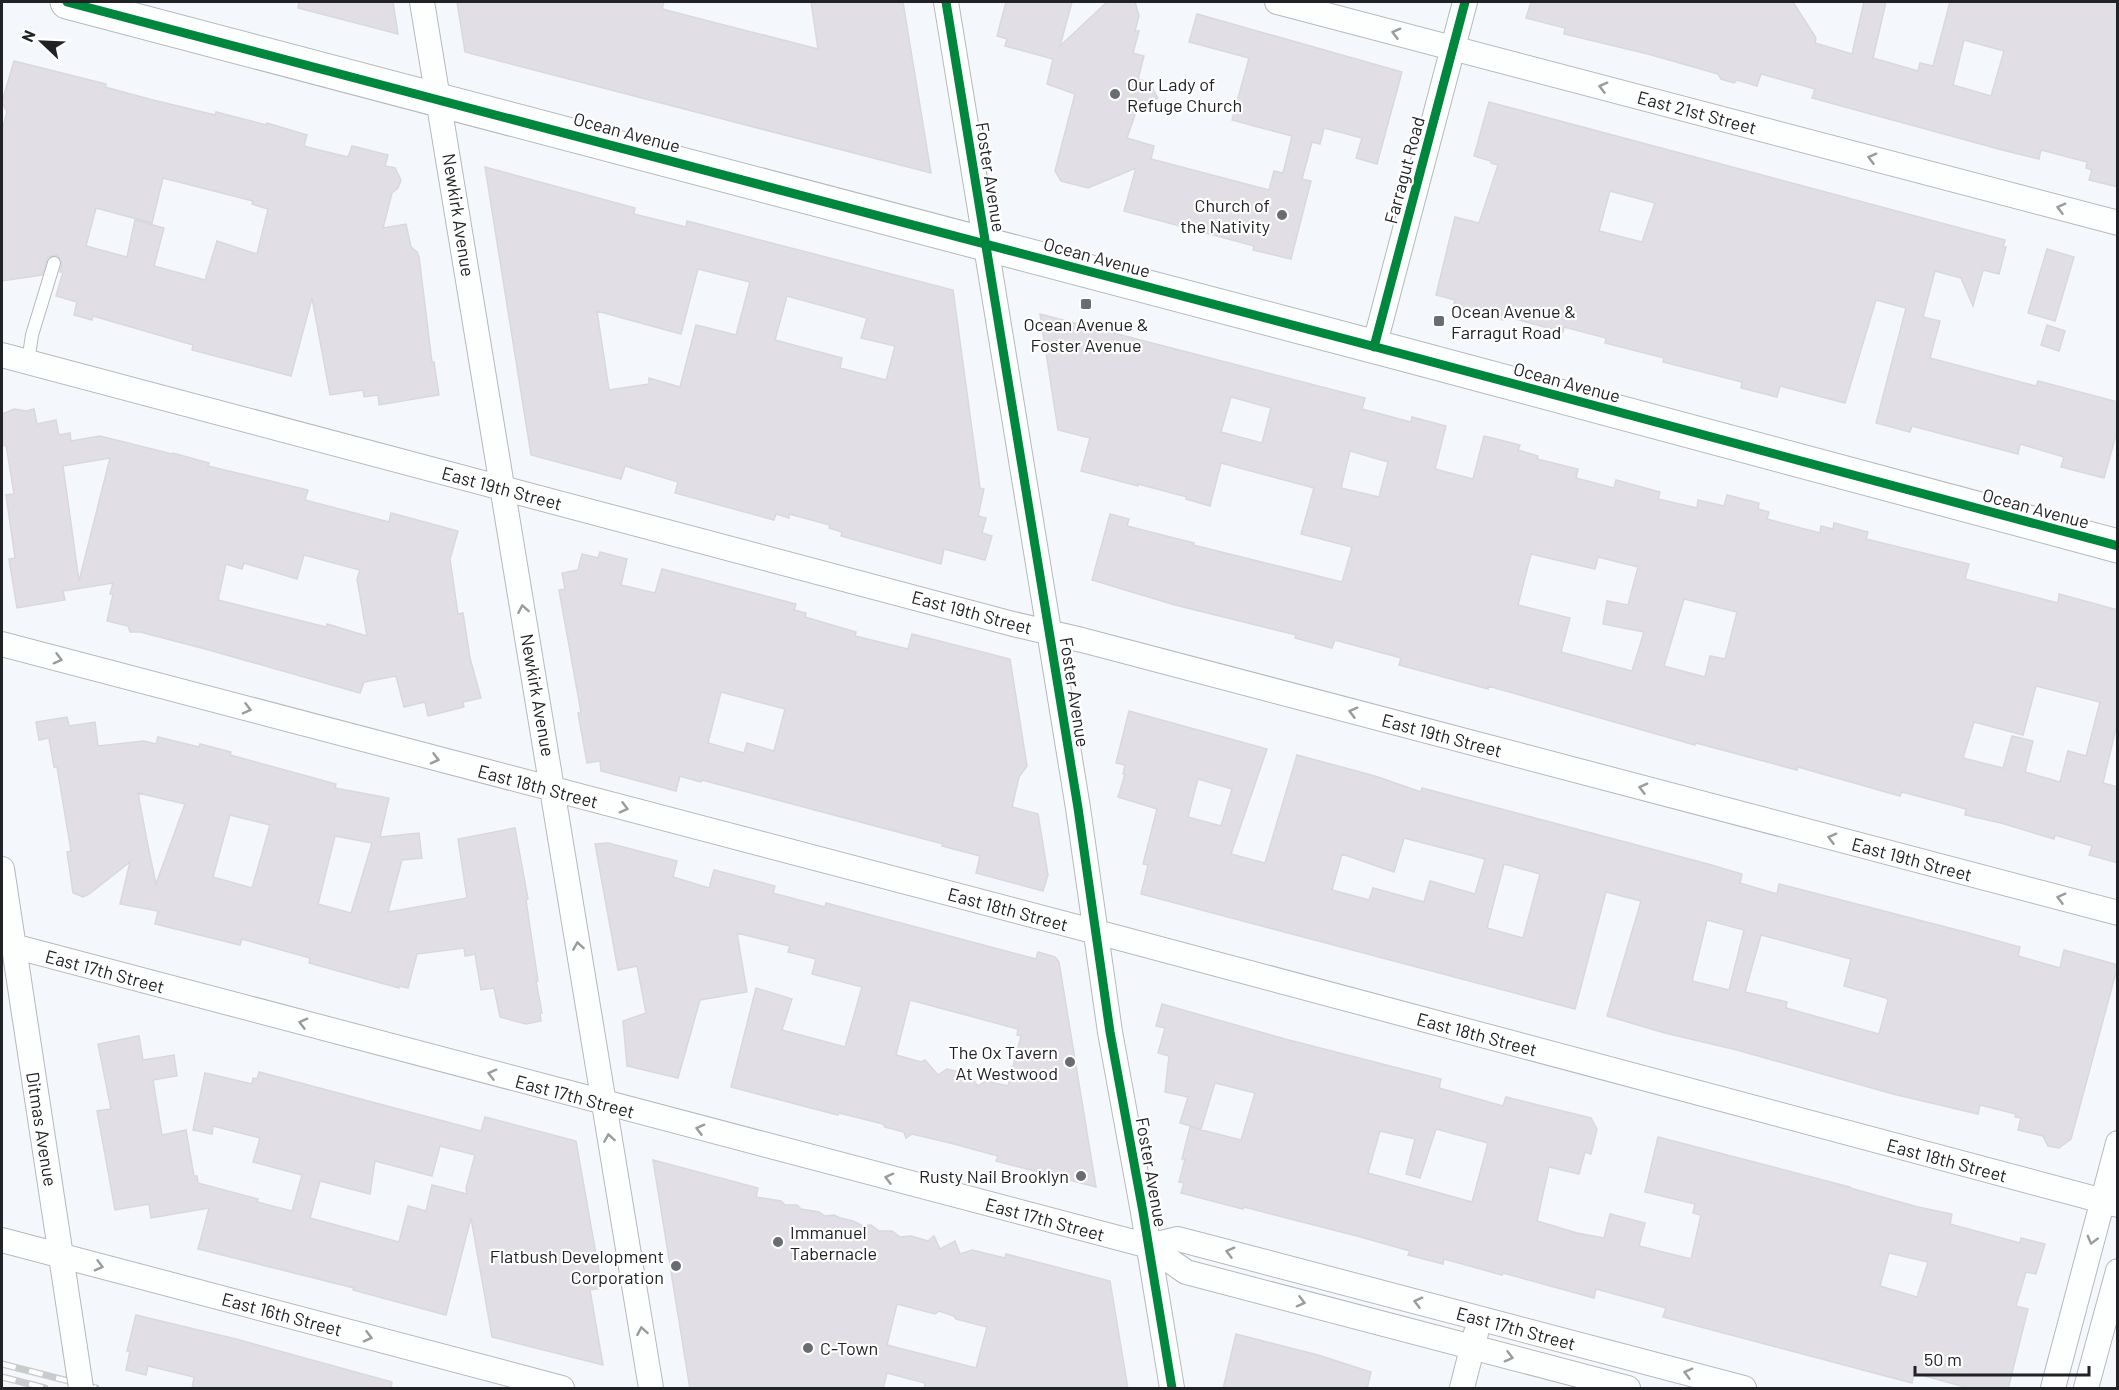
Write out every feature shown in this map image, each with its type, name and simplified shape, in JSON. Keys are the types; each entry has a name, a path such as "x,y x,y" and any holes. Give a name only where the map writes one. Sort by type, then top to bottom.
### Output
{"main road":[{"name":"Ocean Avenue","path":"67,2 2118,546"}],"street":[{"name":"Newkirk Avenue","path":"422,2 651,1389"},
{"name":"Foster Avenue","path":"946,2 1078,808 1110,1032 1149,1246 1172,1389"},
{"name":"East 21st Street","path":"1276,2 2118,223"},
{"name":"Farragut Road","path":"1374,347 1465,2"},
{"name":"East 19th Street","path":"2,355 503,489 2118,913"},
{"name":"East 18th Street","path":"2,644 2110,1203"},
{"name":"Ditmas Avenue","path":"2,869 7,945 62,1256 81,1389"},
{"name":"East 17th Street","path":"7,945 1149,1246 1186,1272 1628,1389"},
{"path":"2053,1389 2110,1203 2118,1143"},
{"name":"East 17th Street","path":"1149,1246 1178,1239 1744,1389"},
{"name":"East 16th Street","path":"2,1240 562,1389"},
{"path":"2086,1389 2118,1271"},
{"path":"1462,1389 1480,1318"}],"lane":[{"path":"28,362 32,335 54,262"}],"building":[{"path":"299,2 393,2 398,34 298,8"},
{"path":"457,2 664,2 662,9 818,49 811,2 903,2 931,173 465,52"},
{"path":"1006,2 1072,2 1060,46 1107,2 1135,2 1139,16 1135,31 1139,31 1133,53 1144,56 1138,79 1144,81 1143,84 1151,86 1158,98 1146,105 1139,103 1127,138 1154,146 1151,159 1269,190 1274,171 1283,173 1292,136 1232,120 1249,58 1189,42 1197,14 1402,72 1377,164 1356,158 1362,138 1324,128 1320,144 1312,142 1302,179 1311,181 1291,259 1253,250 1254,246 1124,211 1136,168 1088,188 1061,181 1055,171 1075,94 1047,84 1053,59 1005,46 1007,39 997,36"},
{"path":"1531,2 1793,2 1816,38 1815,43 1852,54 1864,2 1886,2 1873,58 1918,71 1920,63 1933,66 1950,2 2118,2 2118,187 2089,180 2092,170 2086,168 2087,162 2041,150 2039,159 2006,151 1812,98 1815,89 1761,74 1757,86 1737,80 1734,83 1721,79 1718,74 1564,34 1565,28 1526,18","holes":["1964,40 2004,51 1991,96 1953,85"]},
{"path":"14,61 106,84 105,87 149,99 215,115 216,112 267,125 267,123 307,135 304,145 307,147 348,157 352,146 388,155 385,166 395,168 401,180 398,188 392,193 383,228 406,224 411,247 419,257 432,362 434,362 439,395 379,405 378,395 364,397 363,390 330,395 312,298 291,376 192,350 193,345 93,316 92,320 74,315 77,302 56,296 63,272 60,272 62,262 57,255 48,257 42,275 2,281 2,130 7,112 2,102","holes":["163,178 253,201 252,204 268,209 257,254 217,241 205,280 154,266 164,228 135,220 127,257 86,246 96,208 152,223"]},
{"path":"1489,102 2005,240 2003,247 2006,247 1999,274 1983,270 1973,306 1961,278 1935,271 1923,317 1940,321 1930,358 2036,386 2038,381 2118,402 2118,428 2104,478 2061,467 2064,457 2020,444 2018,454 1912,426 1910,432 1876,423 1906,308 1876,300 1845,403 1780,386 1777,397 1741,388 1742,382 1663,362 1664,358 1605,343 1606,338 1564,327 1563,332 1504,316 1503,320 1453,307 1455,300 1436,295 1455,217 1479,223 1498,165 1474,156","holes":["1610,191 1655,203 1642,242 1599,231"]},
{"path":"485,167 635,208 634,214 686,227 687,221 953,290 980,488 984,489 978,516 986,518 982,533 992,536 985,560 944,549 941,564 841,536 842,532 829,528 830,525 789,514 789,518 776,514 774,520 675,493 678,482 625,466 621,479 531,455","holes":["698,269 750,282 736,335 696,325 680,387 649,378 649,384 609,390 597,311 681,334","787,296 867,318 861,338 895,346 886,380 840,368 842,358 775,340"]},
{"path":"2047,249 2074,257 2055,321 2028,313"},
{"path":"1040,314 1365,398 1362,409 1411,422 1412,417 1446,426 1435,469 1473,479 1484,436 1520,445 1518,450 1538,456 1537,459 1578,469 1576,478 1614,488 1616,480 1660,492 1658,499 1697,508 1698,500 1724,506 1727,495 1759,503 1758,509 1769,512 1767,519 1820,533 1821,526 1833,529 1834,523 1868,532 1866,539 1969,564 1965,579 2058,603 2059,594 2118,610 2118,720 2103,783 2118,787 2118,863 2089,855 2092,846 2055,835 2054,839 1965,815 1966,809 1902,792 1900,796 1798,767 1797,770 1696,743 1695,745 1488,686 1488,689 1399,665 1401,658 1335,640 1332,648 1295,638 1296,635 1175,605 1092,580 1110,514 1129,519 1127,526 1342,582 1352,547 1301,534 1314,488 1221,463 1210,506 1186,499 1187,497 1081,471 1090,438 1058,430","holes":["1231,397 1271,408 1262,443 1221,432","1350,451 1388,462 1379,497 1341,488","1531,554 1595,569 1598,557 1638,567 1628,605 1607,601 1603,624 1644,632 1632,671 1561,652 1570,618 1518,605","1684,599 1737,612 1725,659 1710,656 1705,677 1664,666","2036,686 2100,702 2086,756 2068,751 2060,782 2025,772 2033,741 2012,736 2003,768 1963,758 1974,722 2023,735"]},
{"path":"2047,325 2065,331 2059,351 2041,345"},
{"path":"14,409 26,411 34,409 37,424 56,420 59,435 70,433 71,441 100,436 209,463 208,466 308,490 305,500 389,522 391,513 458,531 450,559 458,614 463,613 470,658 481,698 463,702 464,707 428,716 425,702 404,707 396,676 364,682 360,693 209,650 140,632 130,632 128,626 107,621 113,583 63,591 65,600 17,608 9,559 15,558 6,495 14,494 6,445 2,446 2,414","holes":["110,458 79,581 63,466","304,555 360,570 357,579 367,636 327,624 326,627 218,600 226,564 242,569 244,563 297,579"]},
{"path":"600,552 627,559 621,585 655,593 662,569 796,604 794,610 806,613 805,617 856,632 855,636 908,649 912,634 1010,659 1027,766 1019,777 1012,807 1038,814 1048,875 1043,891 976,873 980,856 942,846 943,844 702,780 701,782 680,776 676,791 601,771 600,761 587,763 578,713 581,712 559,590 565,589 562,573 578,570 582,554 598,558","holes":["721,692 785,709 774,751 747,743 744,753 708,743"]},
{"path":"1129,711 1267,749 1231,854 1265,863 1297,755 1375,776 1421,792 1422,788 1708,864 1742,874 1740,883 1777,894 1779,884 2020,947 2018,956 2060,968 2064,950 2118,965 2071,1139 2059,1148 2048,1146 2043,1136 2018,1130 2021,1118 2015,1117 2016,1114 1980,1105 1978,1114 1893,1094 1607,1016 1641,901 1606,892 1575,1009 1141,894 1148,865 1143,864 1157,809 1118,797 1125,774 1123,774 1125,765 1116,763","holes":["1198,779 1232,789 1221,826 1188,817","1404,838 1485,859 1475,894 1430,881 1424,902 1373,888 1369,900 1332,890 1342,854 1394,872","1504,864 1540,874 1523,938 1487,928","1707,920 1744,930 1729,990 1692,981","1761,935 1851,959 1844,986 1888,1000 1879,1034 1786,1008 1787,1002 1745,992"]},
{"path":"67,717 69,726 95,722 98,746 144,741 156,744 158,737 199,747 200,744 231,752 230,755 336,784 335,788 389,798 380,837 419,833 422,858 402,860 388,912 467,898 458,839 515,828 528,899 526,900 542,1013 540,1013 541,1021 526,1024 500,1017 494,988 481,990 475,954 465,956 464,948 417,954 408,988 399,986 399,988 309,963 310,958 242,939 240,945 155,924 158,911 120,904 130,862 89,894 83,897 73,893 67,852 71,851 57,767 54,767 49,738 39,740 36,722","holes":["138,793 185,804 156,884 148,846","230,815 270,825 252,888 213,877","335,836 372,843 351,913 318,904"]},
{"path":"608,843 677,861 673,877 709,888 714,870 775,886 773,893 825,907 826,903 1036,959 1038,952 1055,957 1059,962 1096,1187 996,1161 998,1156 954,1144 912,1134 906,1138 904,1132 885,1127 883,1124 839,1113 838,1115 731,1087 756,988 792,999 782,1030 845,1047 862,987 812,974 816,959 788,952 790,946 737,933 747,992 700,1000 678,1078 627,1066 623,1021 646,1013 637,966 618,970 595,844","holes":["910,1000 1018,1029 1017,1035 1021,1036 1008,1086 986,1081 978,1086 968,1074 947,1069 938,1075 925,1060 921,1062 896,1055"]},
{"path":"1162,1004 1285,1039 1441,1079 1439,1088 1503,1106 1506,1097 1591,1118 1597,1129 1591,1154 1585,1152 1579,1174 1549,1167 1537,1221 1577,1233 1604,1238 1610,1214 1645,1223 1639,1246 1691,1259 1701,1215 1693,1213 1695,1204 1645,1192 1658,1137 1918,1207 1952,1214 1950,1224 2020,1243 2021,1238 2045,1244 2036,1274 2026,1272 2016,1306 2028,1309 2008,1389 1972,1389 1914,1373 1912,1383 1663,1317 1666,1308 1596,1289 1594,1298 1444,1259 1443,1264 1408,1255 1410,1251 1357,1236 1181,1193 1184,1183 1179,1182 1185,1159 1182,1159 1190,1127 1241,1140 1255,1093 1215,1083 1201,1129 1180,1123 1188,1097 1165,1092 1169,1056 1158,1053 1165,1028 1156,1026","holes":["1436,1129 1488,1143 1472,1202 1368,1173 1380,1131 1415,1139 1406,1174 1420,1178","1889,1253 1928,1262 1917,1297 1880,1286"]},
{"path":"139,1036 143,1060 174,1055 177,1076 153,1080 162,1135 186,1130 194,1176 197,1176 198,1183 292,1211 302,1175 253,1162 260,1138 213,1126 212,1134 193,1130 205,1073 252,1084 253,1078 257,1079 259,1072 481,1131 485,1117 576,1141 602,1288 590,1290 603,1365 492,1337 471,1218 446,1315 353,1290 354,1288 198,1249 209,1208 151,1218 149,1204 115,1210 97,1111 111,1109 98,1044","holes":["440,1146 475,1155 466,1188 467,1194 432,1185 426,1211 408,1206 399,1242 310,1218 320,1181 370,1194 375,1161 432,1176"]},
{"path":"653,1160 758,1188 756,1197 781,1201 785,1205 797,1205 801,1209 819,1212 825,1216 834,1215 863,1226 871,1225 879,1231 892,1231 900,1237 911,1236 928,1241 934,1236 940,1249 955,1241 960,1254 972,1250 1005,1258 1006,1254 1110,1281 1128,1389 924,1389 925,1383 887,1373 883,1389 690,1389","holes":["897,1304 935,1314 939,1311 954,1316 956,1319 987,1327 976,1368 887,1345"]},
{"path":"136,1315 236,1339 392,1382 391,1389 192,1389 194,1377 148,1366 146,1375 126,1370 130,1351 127,1351"},
{"path":"1236,1334 1318,1355 1371,1372 1367,1389 1223,1389"}],"railway":[{"path":"2,1364 96,1388"},
{"path":"2,1377 45,1388"}],"cycle path":[{"path":"67,2 1406,355 2118,546"},
{"path":"946,2 1078,808 1110,1032 1172,1388"},
{"path":"1374,347 1465,2"}],"place":[{"name":"Our Lady of Refuge Church","path":"1115,94"},
{"name":"Church of the Nativity","path":"1282,215"},
{"name":"Ocean Avenue & Foster Avenue","path":"1086,304"},
{"name":"Ocean Avenue & Farragut Road","path":"1439,321"},
{"name":"The Ox Tavern At Westwood","path":"1070,1062"},
{"name":"Rusty Nail Brooklyn","path":"1081,1176"},
{"name":"Immanuel Tabernacle","path":"778,1242"},
{"name":"Flatbush Development Corporation","path":"676,1266"},
{"name":"C-Town","path":"808,1348"}]}
